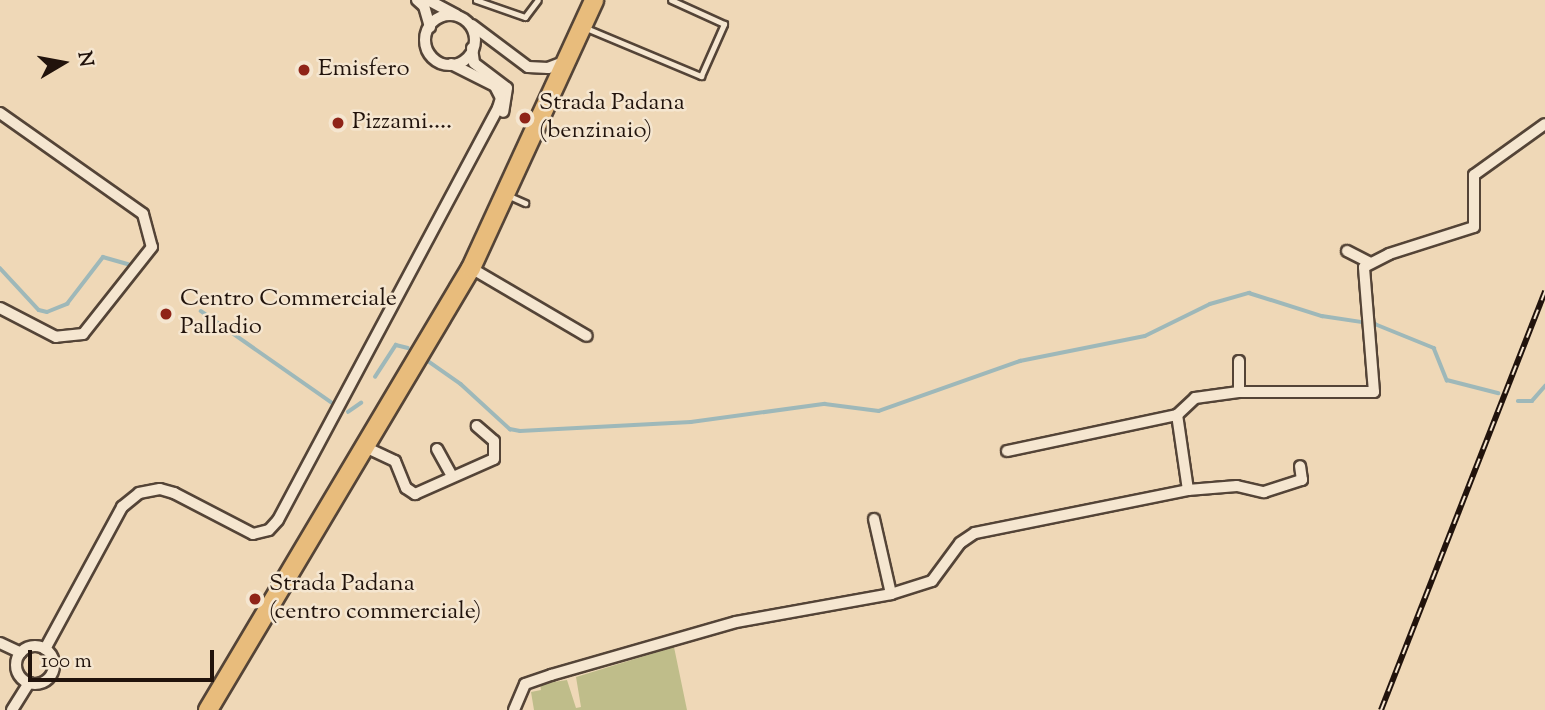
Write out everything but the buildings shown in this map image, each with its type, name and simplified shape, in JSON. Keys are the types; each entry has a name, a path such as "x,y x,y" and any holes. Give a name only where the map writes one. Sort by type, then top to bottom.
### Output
{"main road":[{"path":"208,710 471,268 507,195 594,0"}],"street":[{"path":"417,0 424,6 430,27 428,55 436,63 451,64 493,85 500,95 477,153"},
{"path":"428,0 472,25 528,67 548,68 568,60"},
{"path":"430,27 442,17 458,16"},
{"path":"45,649 122,507 139,493 174,493 248,533 265,533 274,525 509,97 501,80 474,63 472,25"},
{"path":"451,64 472,48"},
{"path":"0,113 143,214 152,247 83,334 56,337 0,308"},
{"path":"1347,251 1369,262 1474,227 1474,175 1545,124"},
{"path":"1007,451 1177,415 1195,398 1239,392 1374,391 1363,275 1369,262"},
{"path":"471,268 587,336"},
{"path":"1239,361 1239,392"},
{"path":"1177,415 1188,490"},
{"path":"365,447 395,461 409,493 451,474 468,472 494,459 494,441 477,426"},
{"path":"437,449 451,474"},
{"path":"514,710 525,684 551,674 736,622 891,594 939,577 960,543 975,533 1188,490 1228,486 1264,492 1302,480 1300,466"},
{"path":"874,519 891,594"},
{"path":"0,643 21,653 35,647 45,649 54,660 52,674 45,682 29,683"},
{"path":"21,653 17,670 29,683"},
{"path":"12,710 29,683"}],"lane":[{"path":"476,0 525,17 538,0"},
{"path":"583,27 701,76 724,24 671,0"},
{"path":"507,195 525,203"}],"shaded area":[{"path":"674,647 687,710 534,710 531,692 541,690 540,684 567,680 576,708 581,707 576,677"}],"waterway":[{"path":"0,268 39,310 47,312 67,304 103,257 128,264"},
{"path":"428,361 461,384 510,429 520,431 691,422 825,404 879,411 1020,361 1145,336 1210,304 1249,293 1322,316 1375,324 1434,348 1447,380 1498,393"},
{"path":"201,311 334,404"},
{"path":"375,377 396,345 408,348"},
{"path":"1518,401 1532,401 1545,386"},
{"path":"348,412 361,403"}],"railway":[{"path":"1381,710 1545,291"}],"place":[{"name":"Emisfero","path":"304,70"},
{"name":"Strada Padana (benzinaio)","path":"525,118"},
{"name":"Pizzami....","path":"338,123"},
{"name":"Centro Commerciale Palladio","path":"166,314"},
{"name":"Strada Padana (centro commerciale)","path":"255,599"}]}
